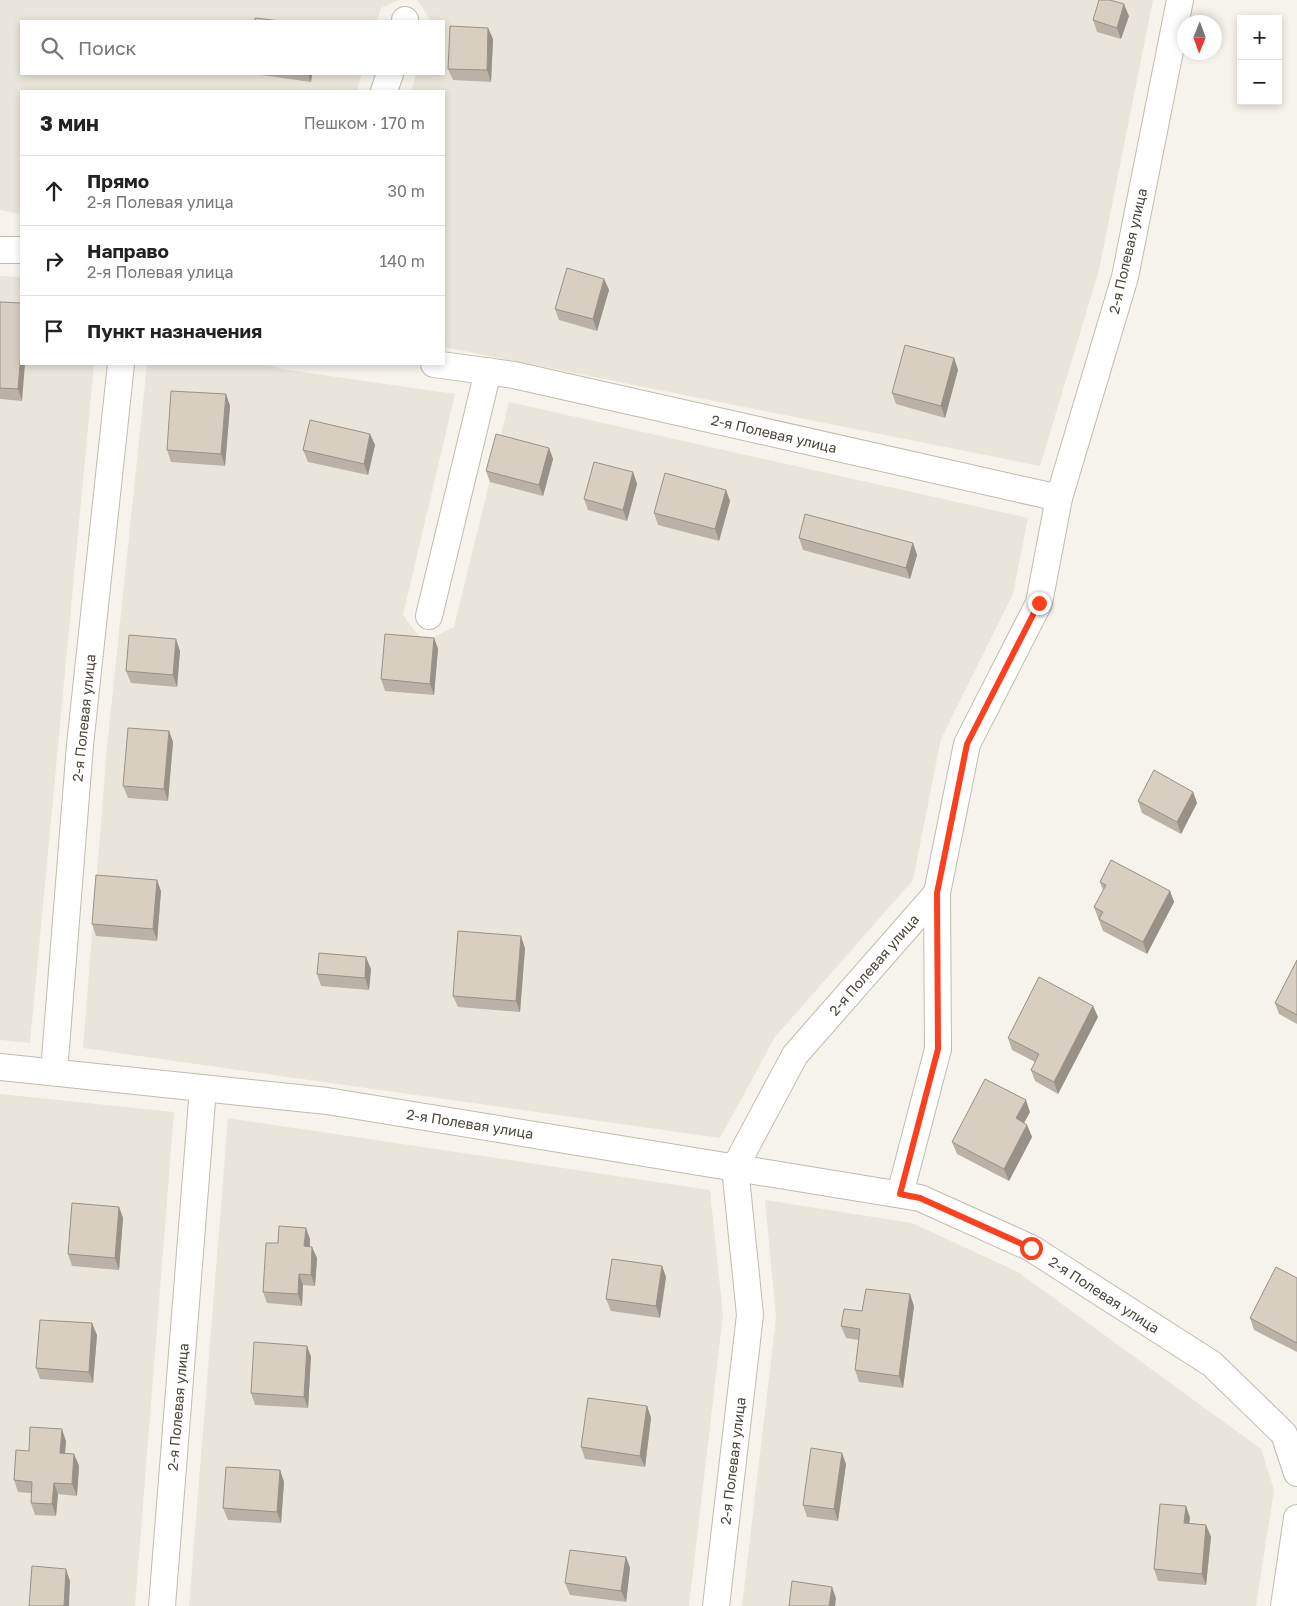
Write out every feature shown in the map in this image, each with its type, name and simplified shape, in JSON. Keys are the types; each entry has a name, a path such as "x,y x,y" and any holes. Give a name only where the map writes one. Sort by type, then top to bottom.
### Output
{"street":[{"name":"2-я Полевая улица","path":"900,1194 938,1049 937,893 967,744 1039,603 1059,498 1125,277 1180,0"},
{"path":"384,90 390,75"},
{"path":"0,250 20,250"},
{"name":"2-я Полевая улица","path":"54,1072 80,745 121,365"},
{"name":"2-я Полевая улица","path":"442,365 514,375 1059,498"},
{"path":"430,616 488,371"},
{"name":"2-я Полевая улица","path":"716,1606 750,1315 735,1168 795,1055 937,893"},
{"name":"2-я Полевая улица","path":"0,1066 327,1101 920,1198 1031,1248 1212,1364 1291,1437 1297,1473"},
{"name":"2-я Полевая улица","path":"162,1606 203,1088"},
{"path":"1284,1606 1297,1518"}],"shaded area":[{"path":"0,0 399,0 381,8 377,20 20,20 20,75 362,75 357,90 20,90 20,214 0,210"},
{"path":"417,0 1153,0 1099,270 1040,466 445,347 445,90 411,90 416,75 445,75 445,20 430,20"},
{"path":"0,276 20,277 20,365 94,365 30,1043 0,1040"},
{"path":"147,365 268,365 282,369 455,394 403,615 423,642 454,627 509,402 1028,518 1013,594 941,739 913,880 775,1037 720,1138 83,1048 107,747"},
{"path":"0,1094 174,1112 135,1606 0,1606"},
{"path":"228,1118 710,1190 723,1315 689,1606 189,1606"},
{"path":"765,1200 912,1223 1018,1272 1261,1449 1274,1490 1256,1606 742,1606 776,1318"}],"building":[{"path":"1099,0 1110,0 1124,4 1117,28 1093,20"},
{"path":"255,18 272,20 255,20"},
{"path":"450,26 488,28 487,70 448,69"},
{"path":"567,268 604,279 593,319 555,309"},
{"path":"0,302 20,303 18,389 0,388"},
{"path":"905,345 954,358 941,406 892,393"},
{"path":"171,391 226,394 221,454 167,450"},
{"path":"310,420 370,434 364,464 303,450"},
{"path":"496,434 549,448 539,485 486,471"},
{"path":"594,462 633,472 623,510 584,499"},
{"path":"665,473 726,490 715,529 654,513"},
{"path":"805,514 913,543 906,568 799,538"},
{"path":"385,634 434,638 430,684 381,679"},
{"path":"129,635 176,639 173,675 126,671"},
{"path":"128,728 169,731 164,789 123,786"},
{"path":"1154,770 1193,792 1177,822 1138,801"},
{"path":"1111,860 1170,891 1143,942 1099,919 1103,912 1094,907 1106,885 1100,882"},
{"path":"96,875 157,880 153,929 92,924"},
{"path":"458,931 521,936 516,1001 453,996"},
{"path":"319,953 366,957 365,978 317,974"},
{"path":"1297,960 1297,1015 1275,1003"},
{"path":"1039,977 1093,1006 1054,1082 1031,1070 1039,1054 1008,1038"},
{"path":"985,1079 1026,1100 1016,1118 1027,1125 1004,1169 952,1142"},
{"path":"72,1203 119,1207 115,1258 68,1254"},
{"path":"279,1226 306,1228 304,1246 312,1247 311,1275 299,1274 298,1294 263,1292 266,1243 278,1243"},
{"path":"612,1259 662,1266 656,1306 606,1299"},
{"path":"1276,1267 1297,1278 1297,1343 1250,1318"},
{"path":"866,1289 910,1294 899,1376 855,1370 860,1329 841,1326 844,1309 862,1311"},
{"path":"40,1320 92,1323 89,1372 36,1368"},
{"path":"254,1342 307,1346 304,1397 251,1393"},
{"path":"588,1398 647,1406 640,1456 581,1447"},
{"path":"30,1427 62,1429 60,1453 74,1454 72,1484 54,1483 52,1504 31,1503 32,1482 14,1480 16,1450 29,1451"},
{"path":"811,1448 842,1453 834,1509 803,1505"},
{"path":"226,1467 280,1470 277,1512 223,1508"},
{"path":"1160,1504 1186,1506 1184,1523 1206,1525 1202,1574 1154,1569"},
{"path":"570,1550 626,1557 621,1591 565,1583"},
{"path":"32,1566 66,1569 64,1606 29,1606"},
{"path":"792,1581 832,1587 829,1606 789,1606"}],"route":[{"path":"1031,1248 920,1198 900,1194 938,1049 937,893 967,744 1039,603"}]}
